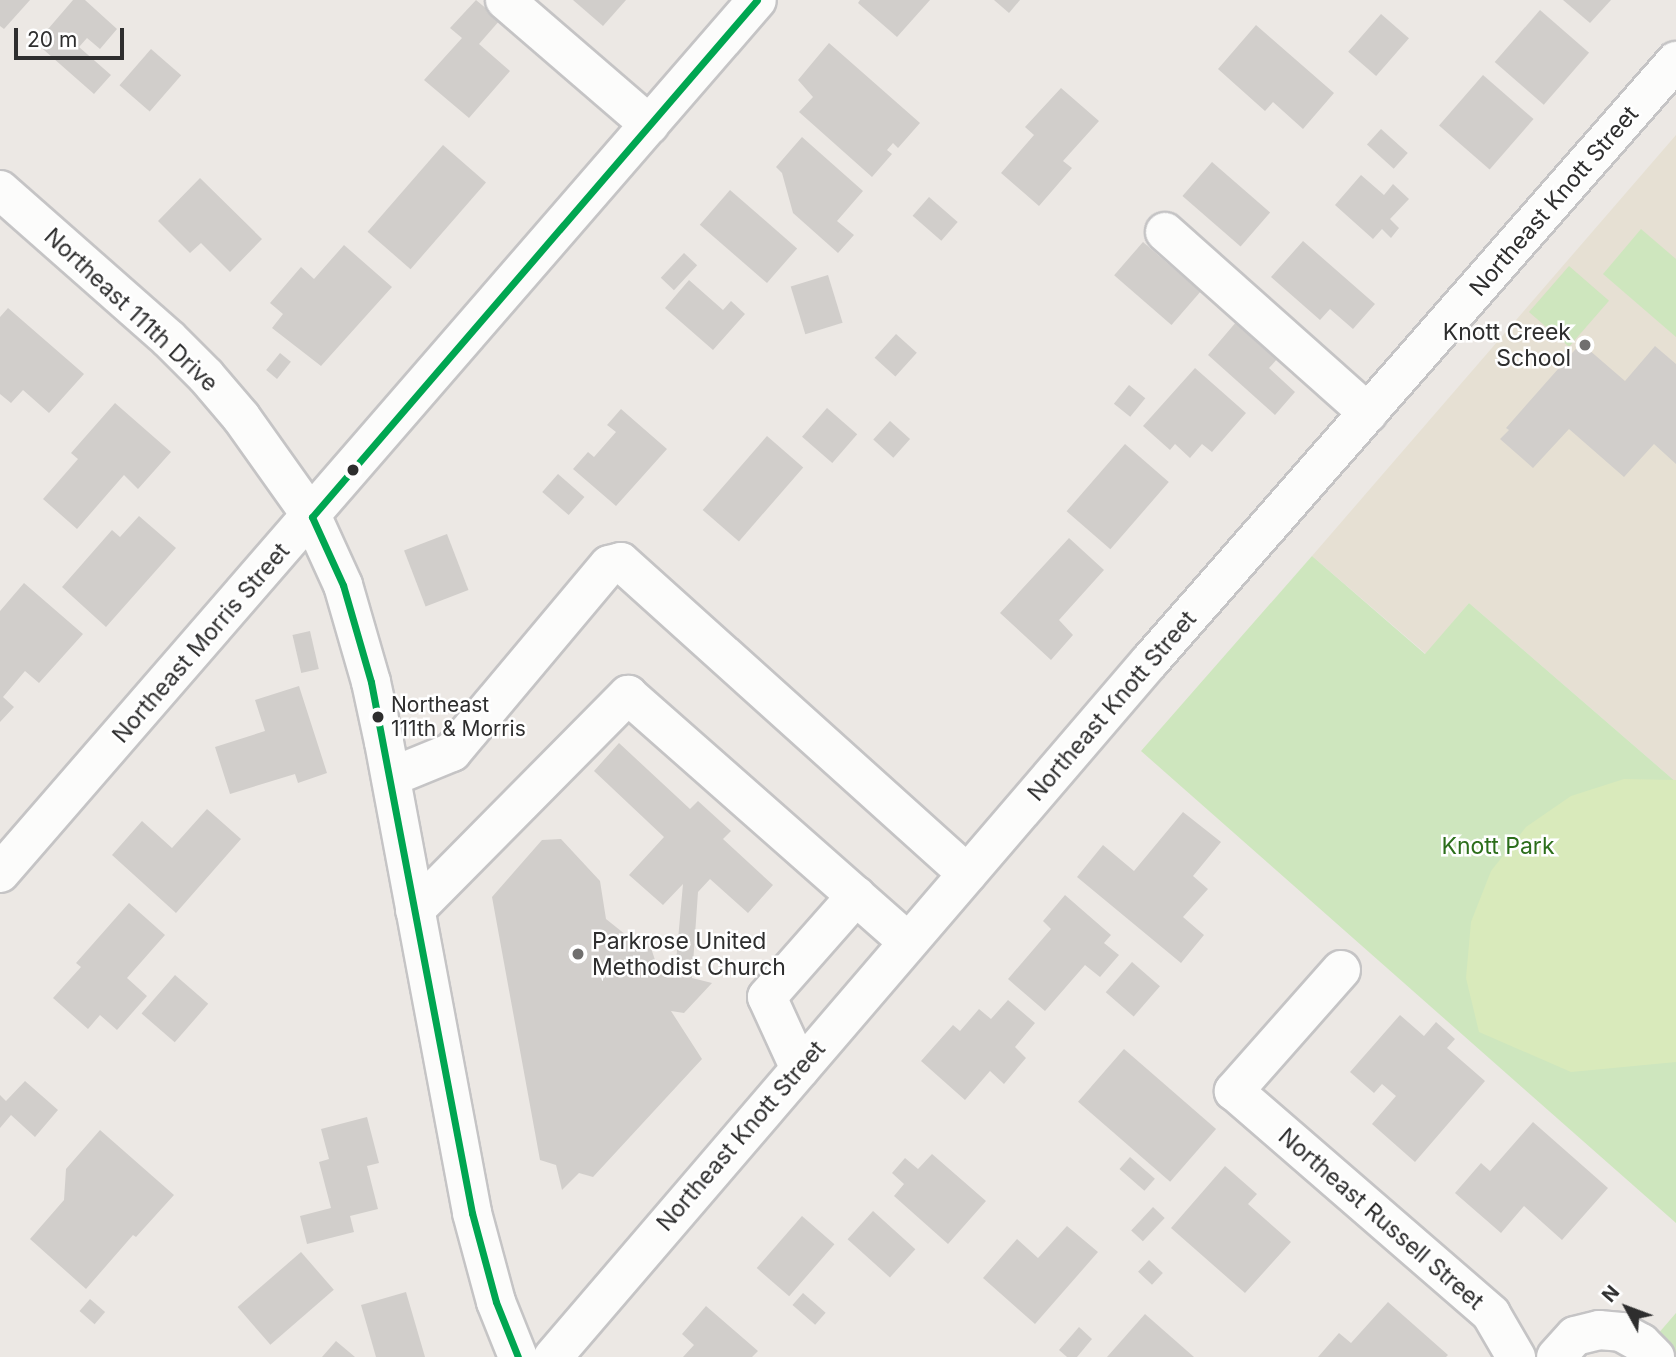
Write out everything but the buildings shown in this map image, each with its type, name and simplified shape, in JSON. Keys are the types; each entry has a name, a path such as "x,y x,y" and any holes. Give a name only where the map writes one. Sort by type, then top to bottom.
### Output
{"street":[{"path":"505,0 650,125"},
{"name":"Northeast Morris Street","path":"0,873 312,517 757,0"},
{"name":"Northeast Knott Street","path":"554,1357 908,942 1676,61"},
{"name":"Northeast 111th Drive","path":"0,190 206,376 240,417 312,517 343,585 357,628 391,777 472,1213 496,1302 518,1357"},
{"path":"1165,232 1368,413"},
{"path":"391,777 452,751 609,565 621,562 967,874"},
{"path":"415,910 628,695 908,942"},
{"path":"800,1069 767,997 856,895"},
{"name":"Northeast Russell Street","path":"1341,970 1234,1091 1491,1314 1516,1357"},
{"path":"1556,1357 1574,1336 1599,1330 1621,1332 1641,1343 1655,1357"}],"shaded area":[{"name":"Knott Creek School","path":"1676,135 1676,782 1469,603 1426,654 1312,556"}],"green space":[{"path":"1641,229 1676,259 1676,337 1603,274"},
{"path":"1569,266 1609,301 1569,347 1529,312"},
{"name":"Knott Park","path":"1312,556 1425,654 1469,603 1676,782 1676,1223 1141,751"},
{"path":"1624,779 1676,780 1676,1062 1571,1072 1479,1032 1466,978 1471,922 1491,871 1526,827 1571,796"},
{"path":"1676,1313 1676,1357 1638,1357"}],"transit line":[{"path":"312,517 757,0"},
{"path":"312,517 343,585 371,682 472,1213 496,1302 518,1357"}],"place":[{"name":"Knott Creek School","path":"1585,345"},
{"name":"Northeast 111th & Morris","path":"378,717"},
{"name":"Parkrose United Methodist Church","path":"578,954"}]}
